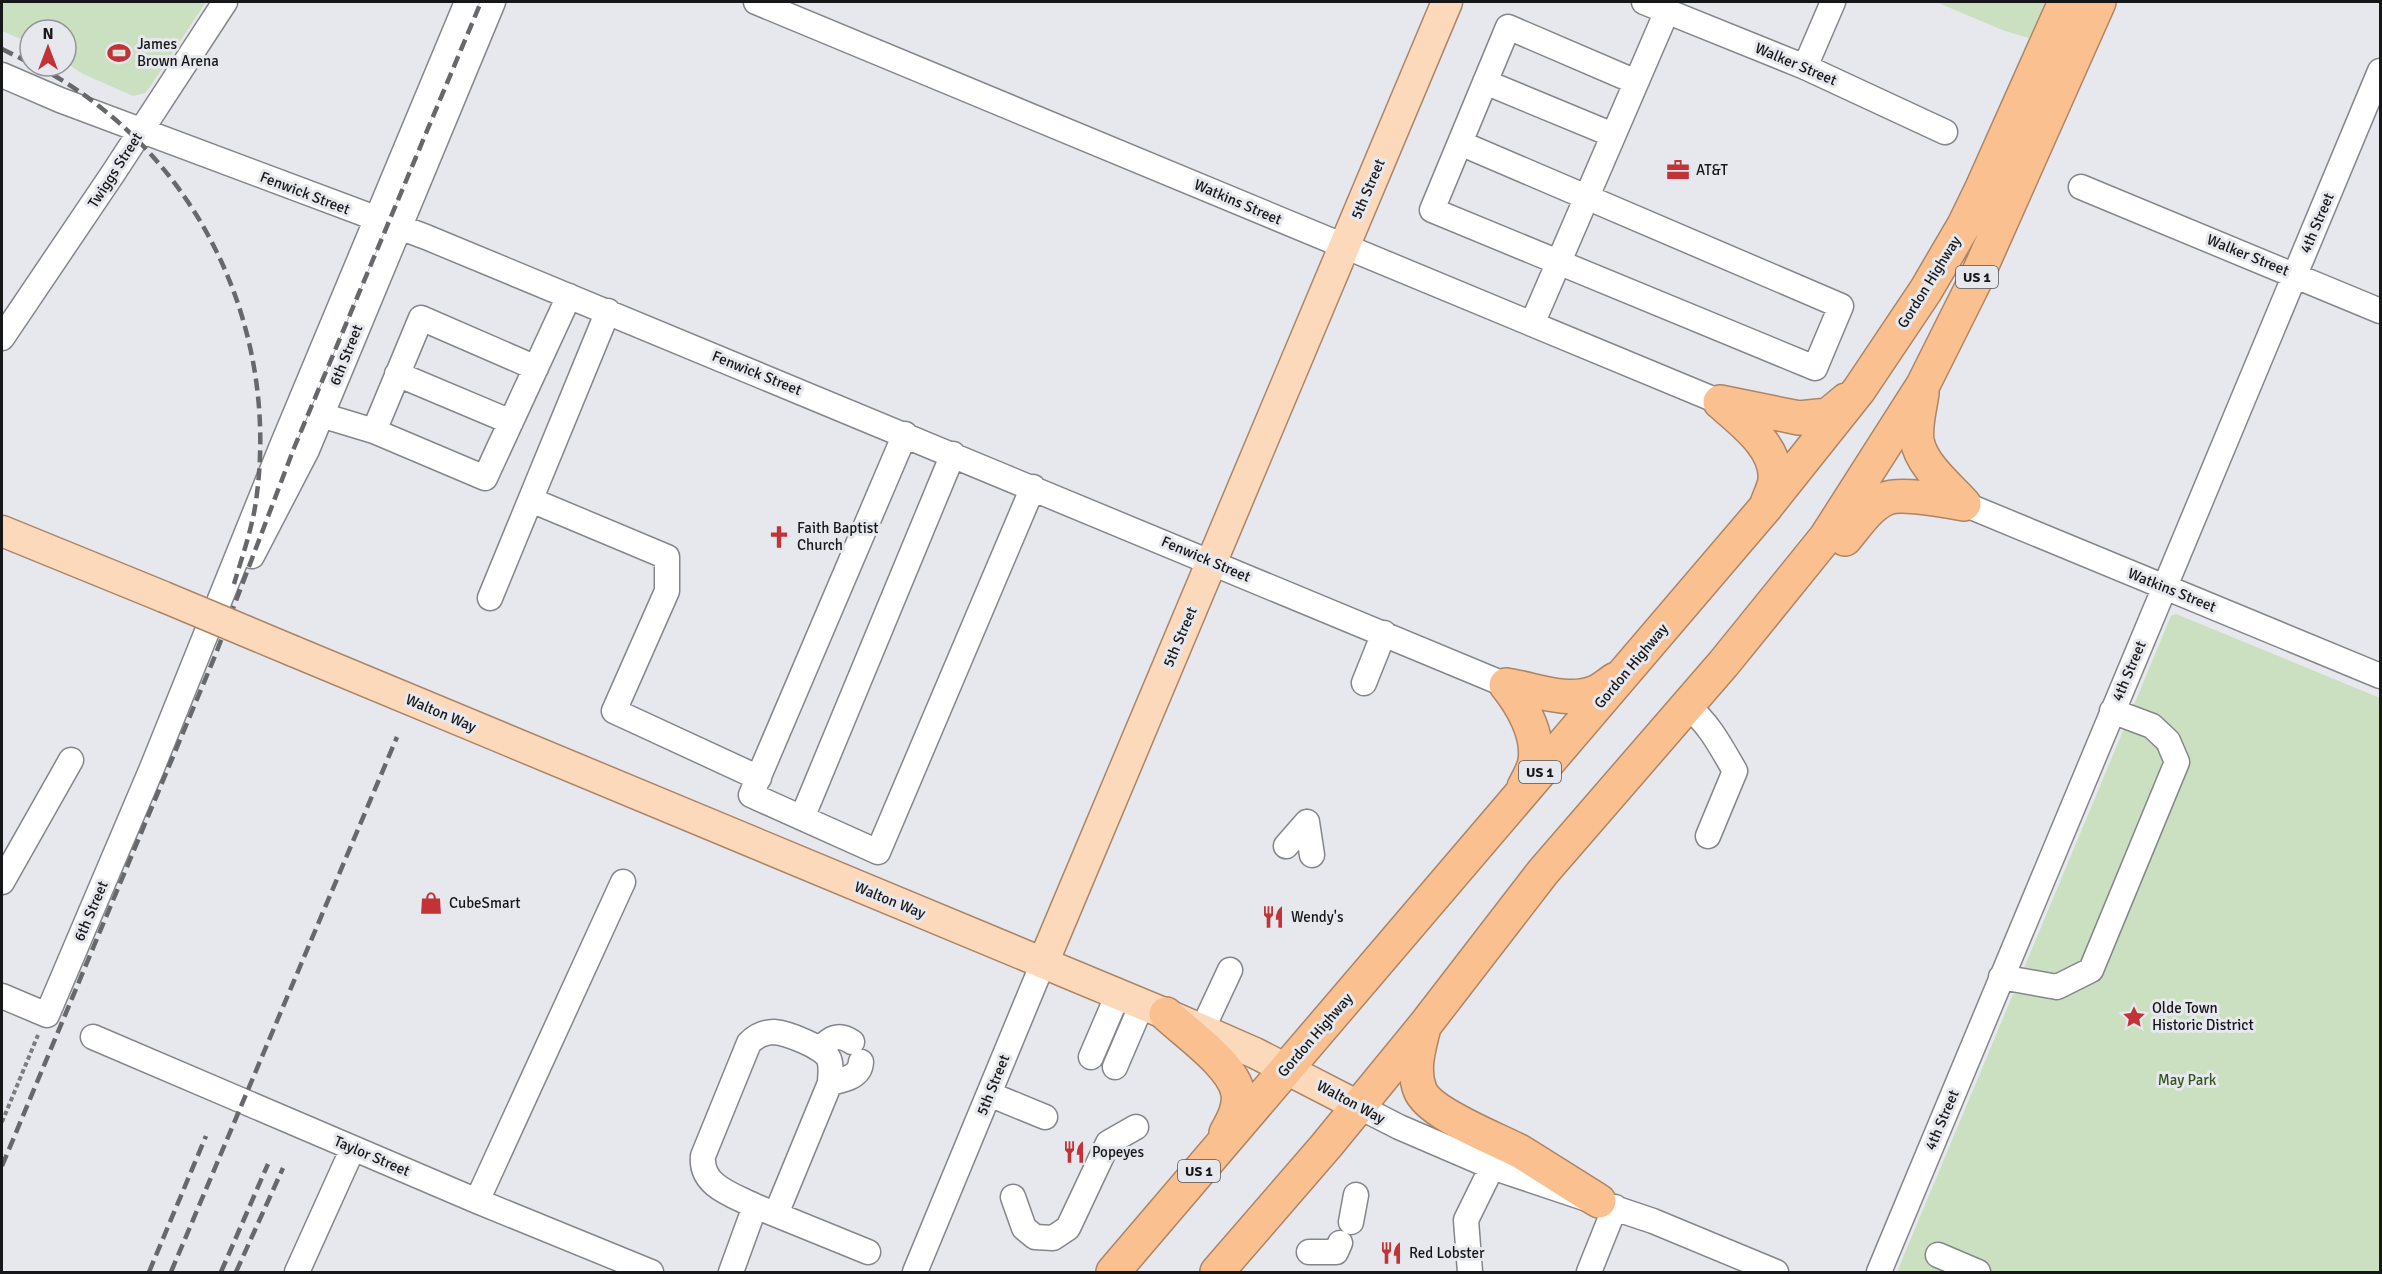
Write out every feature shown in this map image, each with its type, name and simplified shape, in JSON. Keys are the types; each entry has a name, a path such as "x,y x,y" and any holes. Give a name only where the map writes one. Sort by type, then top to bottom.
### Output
{"highway":[{"name":"Gordon Highway","path":"1113,1272 1626,673 1765,508 1859,390 1926,290 1964,225 2065,2"},
{"name":"US 1","path":"1217,1272 1326,1146 1425,1025 1543,872 1724,663 1826,537 1923,385 1975,281 2099,2"},
{"path":"1923,385 1917,439 1920,452 1964,504"},
{"path":"1720,402 1799,418 1815,417 1828,415 1859,390"},
{"path":"1720,402 1749,428 1767,452 1775,481 1765,508"},
{"path":"1724,663 1788,607 1870,509 1886,498 1937,499 1964,504"},
{"path":"1506,685 1568,697 1582,696 1597,692 1626,673"},
{"path":"1506,685 1520,703 1535,750 1535,762 1520,796"},
{"path":"1142,1004 1226,1068 1238,1092 1235,1117 1214,1154"},
{"path":"1425,1025 1416,1064 1416,1075 1420,1092 1428,1102 1448,1115 1519,1151 1607,1204"}],"main road":[{"name":"5th Street","path":"1043,963 1447,2"},
{"name":"Walton Way","path":"2,531 1142,1004 1286,1068 1358,1106"}],"street":[{"name":"Twiggs Street","path":"2,338 225,2"},
{"name":"6th Street","path":"46,1015 467,2"},
{"name":"6th Street","path":"179,699 307,450 493,2"},
{"name":"Watkins Street","path":"756,2 1720,402"},
{"name":"Walker Street","path":"1644,2 1805,67 1946,132"},
{"path":"1805,67 1833,2"},
{"path":"1532,324 1667,11"},
{"path":"1460,144 1841,306 1815,368 1432,210 1508,27 1636,82"},
{"name":"4th Street","path":"1879,1272 2380,71"},
{"name":"Fenwick Street","path":"2,75 399,227 905,434 1506,685"},
{"path":"1485,82 1613,135"},
{"name":"Walker Street","path":"2081,187 2380,311"},
{"path":"321,415 374,431 485,478 569,296"},
{"path":"490,598 608,312"},
{"path":"374,431 421,318 536,368"},
{"path":"397,374 511,422"},
{"path":"905,434 751,795 878,852 1033,487"},
{"path":"802,818 953,454"},
{"path":"531,500 667,557 667,591 614,711 759,778"},
{"name":"Watkins Street","path":"1964,504 2380,676"},
{"path":"1364,683 1384,633"},
{"path":"1687,706 1707,724 1735,771 1708,836"},
{"path":"2001,977 2057,987 2091,970 2176,762 2168,741 2152,726 2112,711"},
{"path":"2,882 72,760"},
{"path":"1286,846 1307,822 1312,855"},
{"path":"477,1201 623,882"},
{"name":"5th Street","path":"915,1272 1043,963"},
{"path":"1202,1030 1230,970"},
{"path":"2,996 46,1015"},
{"path":"1091,1057 1142,1004"},
{"path":"1115,1067 1142,1004"},
{"path":"731,1272 766,1210 830,1083 831,1067 828,1057 819,1049 775,1032 760,1034 749,1043 703,1156 702,1168 706,1176 719,1189 766,1210 868,1252"},
{"name":"Taylor Street","path":"93,1036 477,1201 651,1272"},
{"path":"819,1049 831,1039 839,1036 846,1037 856,1052 861,1069 849,1078 830,1083"},
{"path":"989,1094 1045,1117"},
{"name":"Walton Way","path":"1358,1106 1399,1127 1492,1167 1607,1204 1776,1272"},
{"path":"1013,1197 1024,1228 1035,1237 1053,1238 1068,1228 1108,1143 1136,1127"},
{"path":"297,1272 353,1148"},
{"path":"1470,1272 1466,1220 1492,1167"},
{"path":"1310,1252 1336,1252 1346,1233 1356,1195"},
{"path":"1589,1272 1607,1204"},
{"path":"306,1272 308,1247"},
{"path":"1938,1255 1978,1272"}],"path":[{"path":"2,1122 46,1015"}],"green space":[{"name":"James Brown Arena","path":"2,2 206,2 150,87 145,93 133,96 78,71 78,18 18,18 18,38 2,31"},
{"path":"1936,2 2045,2 2029,38 2005,31"},
{"name":"May Park","path":"2176,614 2380,698 2380,1272 1897,1272 2171,616"}],"railway":[{"path":"2,1166 215,656 294,448 481,2"},
{"path":"2,49 18,57"},
{"path":"56,78 93,101 141,144 182,194 215,249 239,308 255,370 260,435 256,501 234,584"},
{"path":"171,1272 397,737"},
{"path":"149,1272 206,1136"},
{"path":"221,1272 268,1164"},
{"path":"236,1272 283,1168"}],"place":[{"name":"James Brown Arena","path":"119,53"},
{"name":"AT&T","path":"1678,170"},
{"name":"Faith Baptist Church","path":"779,537"},
{"name":"CubeSmart","path":"431,903"},
{"name":"Wendy's","path":"1273,917"},
{"name":"Olde Town Historic District","path":"2134,1017"},
{"name":"Popeyes","path":"1074,1152"},
{"name":"Red Lobster","path":"1391,1253"}]}
